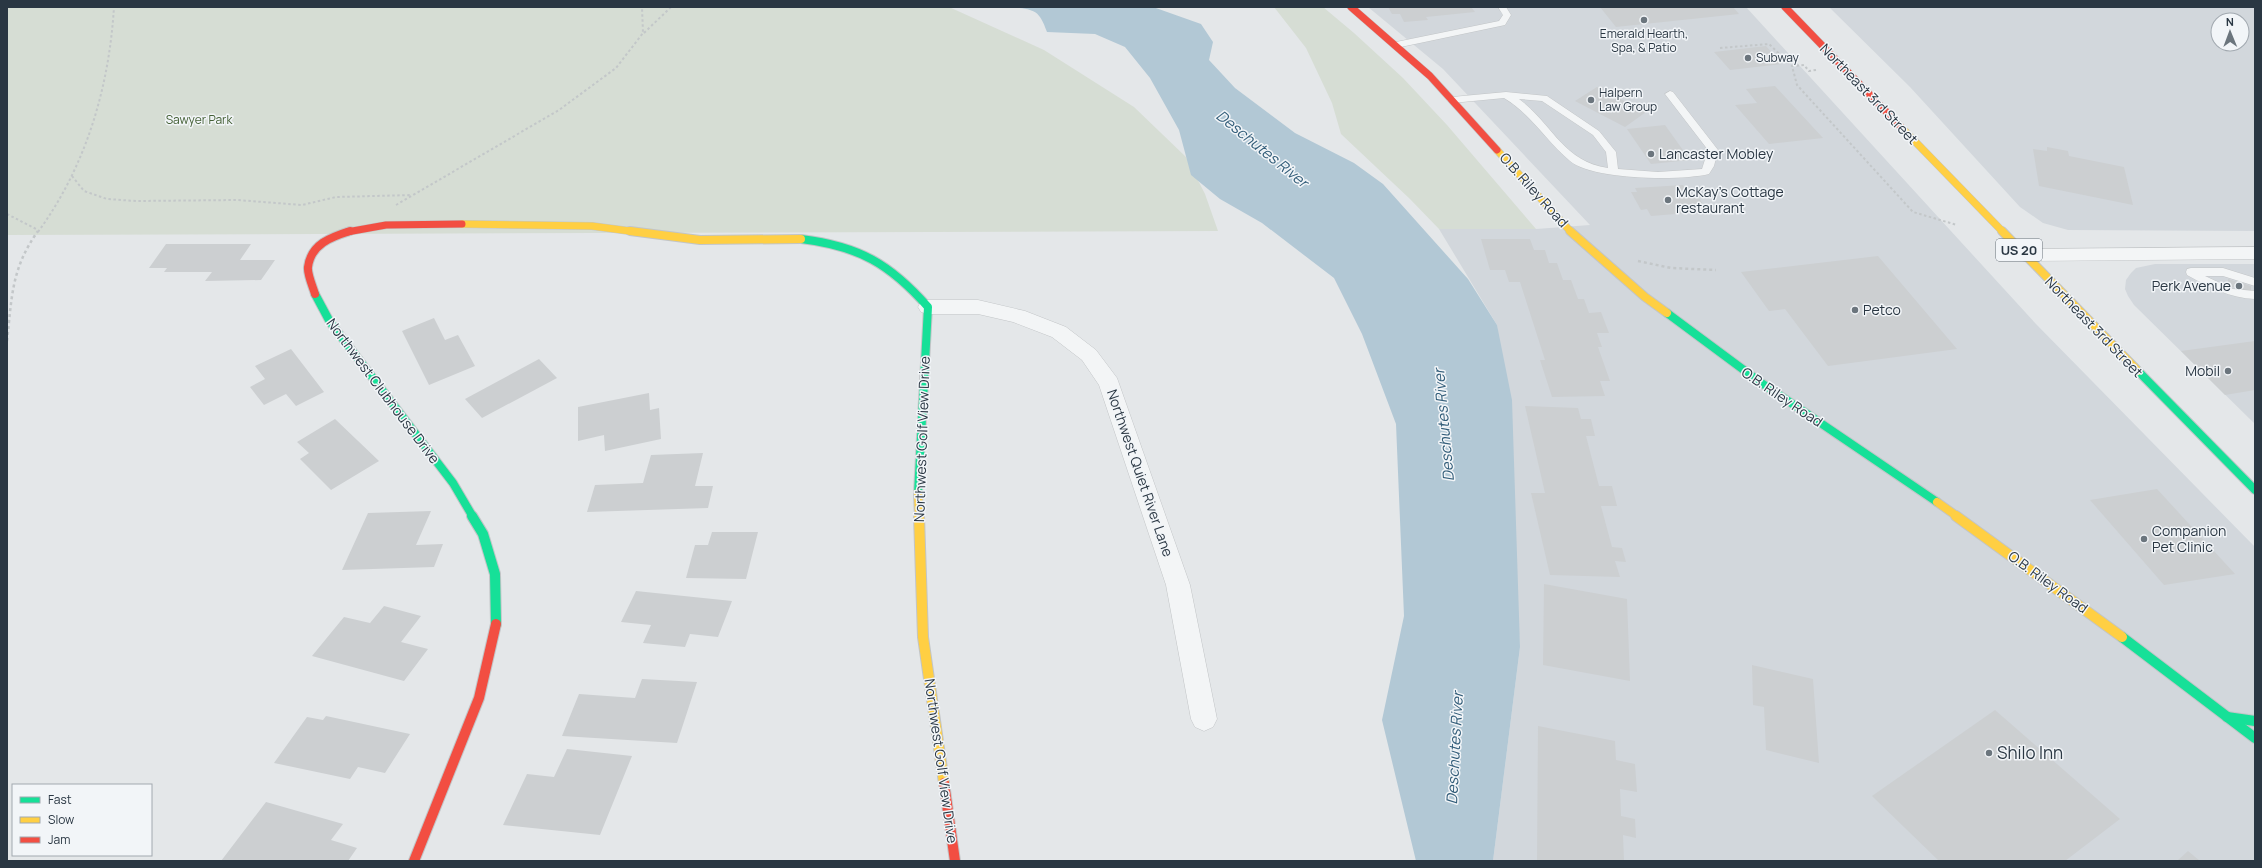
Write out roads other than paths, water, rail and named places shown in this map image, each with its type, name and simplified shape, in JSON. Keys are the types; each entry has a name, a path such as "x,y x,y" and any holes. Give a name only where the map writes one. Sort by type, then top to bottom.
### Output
{"street":[{"name":"O.B. Riley Road","path":"1351,7 1396,45 1452,100 1572,233 1645,297 1760,382 1944,506 2125,638 2255,738"},
{"name":"Northeast 3rd Street","path":"1785,7 2024,255 2255,490"},
{"name":"Northwest Clubhouse Drive","path":"414,861 479,698 496,629 495,574 482,534 453,483 330,322 313,290 307,264 309,254 313,249 340,232 355,228 381,225 569,225 594,226 659,237 702,240 801,239 834,243 859,250 887,264 909,283 928,307"},
{"path":"2024,255 2255,253"},
{"name":"Northwest Quiet River Lane","path":"928,307 978,308 1018,316 1059,332 1089,355 1109,383 1178,585 1204,719"},
{"name":"Northwest Golf View Drive","path":"928,307 918,490 923,637 955,861"},
{"path":"2227,717 2255,721"}],"lane":[{"path":"1396,45 1502,23 1507,15 1502,7"},
{"path":"1506,95 1520,102 1575,161 1589,167 1614,172 1692,174 1706,172 1713,150 1670,94"},
{"path":"1452,100 1506,95 1544,98 1569,113 1596,133 1611,152 1614,172"},
{"path":"2255,282 2223,272 2191,272 2214,286 2244,296 2255,295"}],"water":[{"name":"Deschutes River","path":"1012,7 1153,7 1201,24 1213,42 1209,60 1235,88 1295,133 1354,163 1383,184 1468,279 1497,325 1512,400 1520,647 1493,861 1416,861 1382,720 1404,616 1396,424 1362,334 1334,278 1262,223 1220,199 1191,175 1179,130 1150,78 1125,47 1095,34 1047,32 1041,19 1035,12"}],"place":[{"name":"Emerald Hearth, Spa, & Patio","path":"1644,20"},
{"name":"Subway","path":"1748,58"},
{"name":"Halpern Law Group","path":"1591,100"},
{"name":"Lancaster Mobley","path":"1651,154"},
{"name":"McKay’s Cottage restaurant","path":"1668,200"},
{"name":"Perk Avenue","path":"2239,286"},
{"name":"Petco","path":"1855,310"},
{"name":"Mobil","path":"2228,371"},
{"name":"Companion Pet Clinic","path":"2144,539"},
{"name":"Shilo Inn","path":"1989,753"}],"park label":[{"name":"Sawyer Park","path":"199,120"}]}
